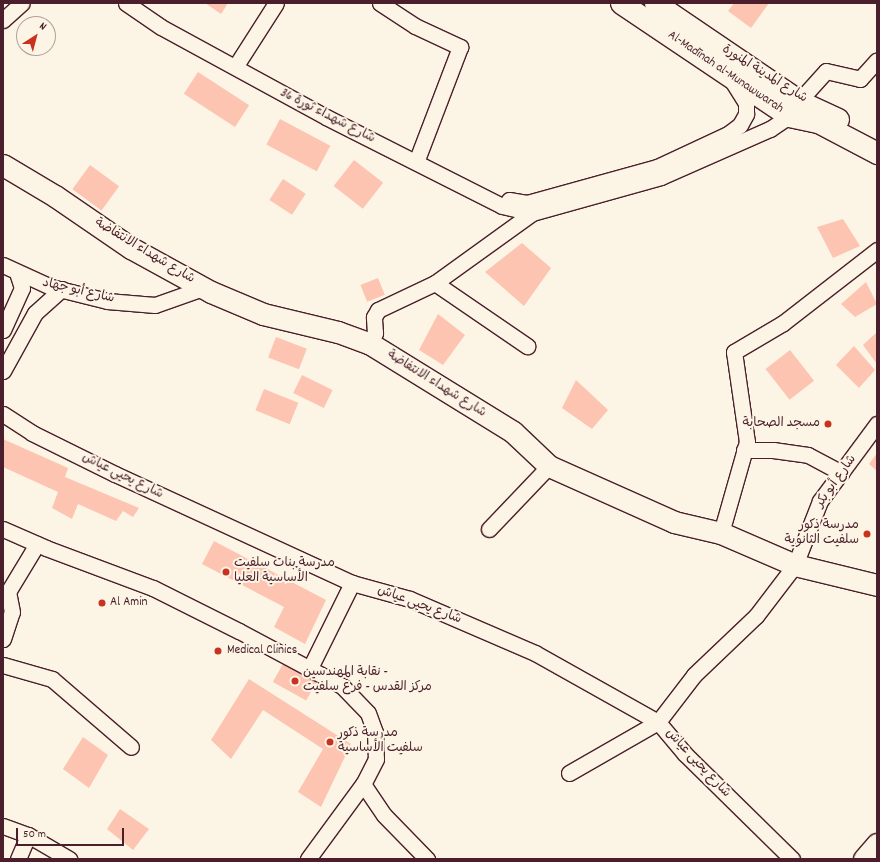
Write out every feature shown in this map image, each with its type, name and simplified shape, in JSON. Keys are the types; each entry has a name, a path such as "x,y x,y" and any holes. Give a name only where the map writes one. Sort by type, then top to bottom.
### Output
{"main road":[{"name":"Al-Madīnah al-Munawwarah","path":"622,3 727,75 794,108 877,153"},
{"name":"شارع المدينة المنورة","path":"655,3 794,108 813,106 877,141"},
{"name":"شارع شهداء الانتفاضة","path":"3,165 55,196 131,248 202,288 263,314 338,332 369,342 513,432 549,466 674,522 721,533 795,565 877,585"},
{"path":"864,859 877,844"}],"street":[{"path":"3,20 22,3"},
{"name":"شارع شهداء ثورة 36","path":"126,3 161,27 235,69 502,206 532,210"},
{"name":"شارع شهداء ثورة 36","path":"137,3 166,24 237,64 418,157 532,210"},
{"path":"237,64 276,3"},
{"path":"380,3 415,26 460,46 418,157"},
{"path":"532,210 660,177 770,129 794,108 826,71 860,79 877,60"},
{"path":"369,342 375,332 374,317 378,310 435,283 508,230 532,210 657,167 728,134 740,124 746,114 746,103 727,75"},
{"path":"502,206 510,217 508,230"},
{"path":"721,533 747,442 734,352 783,323 877,250"},
{"name":"شارع أبو جهاد","path":"3,265 33,281 107,301 155,305 202,288"},
{"path":"3,330 22,288 17,273"},
{"path":"435,283 527,346"},
{"path":"3,371 36,313 62,289"},
{"name":"شارع يحيى عياش","path":"3,414 32,433 115,474 352,583 410,599 535,653 658,722 685,754 792,859"},
{"name":"شارع أبو بكر","path":"658,722 694,675 756,616 795,565 820,501 877,424"},
{"path":"744,450 773,450 808,455 842,473"},
{"path":"489,529 549,466"},
{"path":"3,529 37,544 153,588 310,668 342,686 368,713 375,732 376,759 363,784 308,859"},
{"path":"3,639 12,612 6,591 37,544"},
{"path":"310,668 352,583"},
{"path":"3,665 52,679 131,747"},
{"path":"569,773 658,722"},
{"path":"363,784 384,815 427,859"},
{"path":"3,826 28,835 69,859"},
{"path":"18,859 28,835"}],"building":[{"path":"205,3 225,3 227,5 221,14"},
{"path":"734,3 769,3 751,28 728,11"},
{"path":"198,72 249,105 235,127 184,94"},
{"path":"280,119 330,146 317,171 266,145"},
{"path":"354,160 383,183 363,209 334,186"},
{"path":"90,165 119,186 101,210 72,189"},
{"path":"283,179 306,194 292,215 269,200"},
{"path":"843,219 860,246 833,258 817,227"},
{"path":"522,243 551,268 524,306 485,272"},
{"path":"378,278 385,295 367,302 360,285"},
{"path":"866,282 877,304 855,317 841,304"},
{"path":"438,314 465,335 443,365 419,350"},
{"path":"877,332 877,364 863,345"},
{"path":"276,337 307,349 299,369 268,358"},
{"path":"854,346 875,370 859,388 836,365"},
{"path":"790,350 814,381 790,400 766,369"},
{"path":"302,375 333,390 324,408 293,393"},
{"path":"576,380 608,410 592,429 562,408"},
{"path":"264,389 298,403 290,424 255,410"},
{"path":"3,439 68,468 65,477 139,508 133,517 123,511 116,521 78,504 72,519 52,508 58,492 3,467"},
{"path":"877,453 877,471 869,464"},
{"name":"مدرسة بنات سلفيت الأساسية العليا","path":"214,541 326,600 305,644 274,627 284,607 202,564"},
{"name":"نقابة المهندسين - مركز القدس - فرع سلفيت","path":"284,662 317,680 306,701 273,682"},
{"name":"مدرسة ذكور سلفيت الأساسية","path":"249,679 351,744 321,807 298,792 323,749 263,710 231,759 211,740"},
{"path":"83,737 108,755 89,788 63,769"},
{"path":"120,809 149,829 133,850 107,829"}],"place":[{"name":"مسجد الصحابة","path":"828,424"},
{"name":"مدرسة ذكور سلفيت الثانوية","path":"867,534"},
{"name":"مدرسة بنات سلفيت الأساسية العليا","path":"226,572"},
{"name":"Al Amin","path":"102,603"},
{"name":"Medical Clinics","path":"218,651"},
{"name":"نقابة المهندسين - مركز القدس - فرع سلفيت","path":"295,681"},
{"name":"مدرسة ذكور سلفيت الأساسية","path":"330,742"}]}
